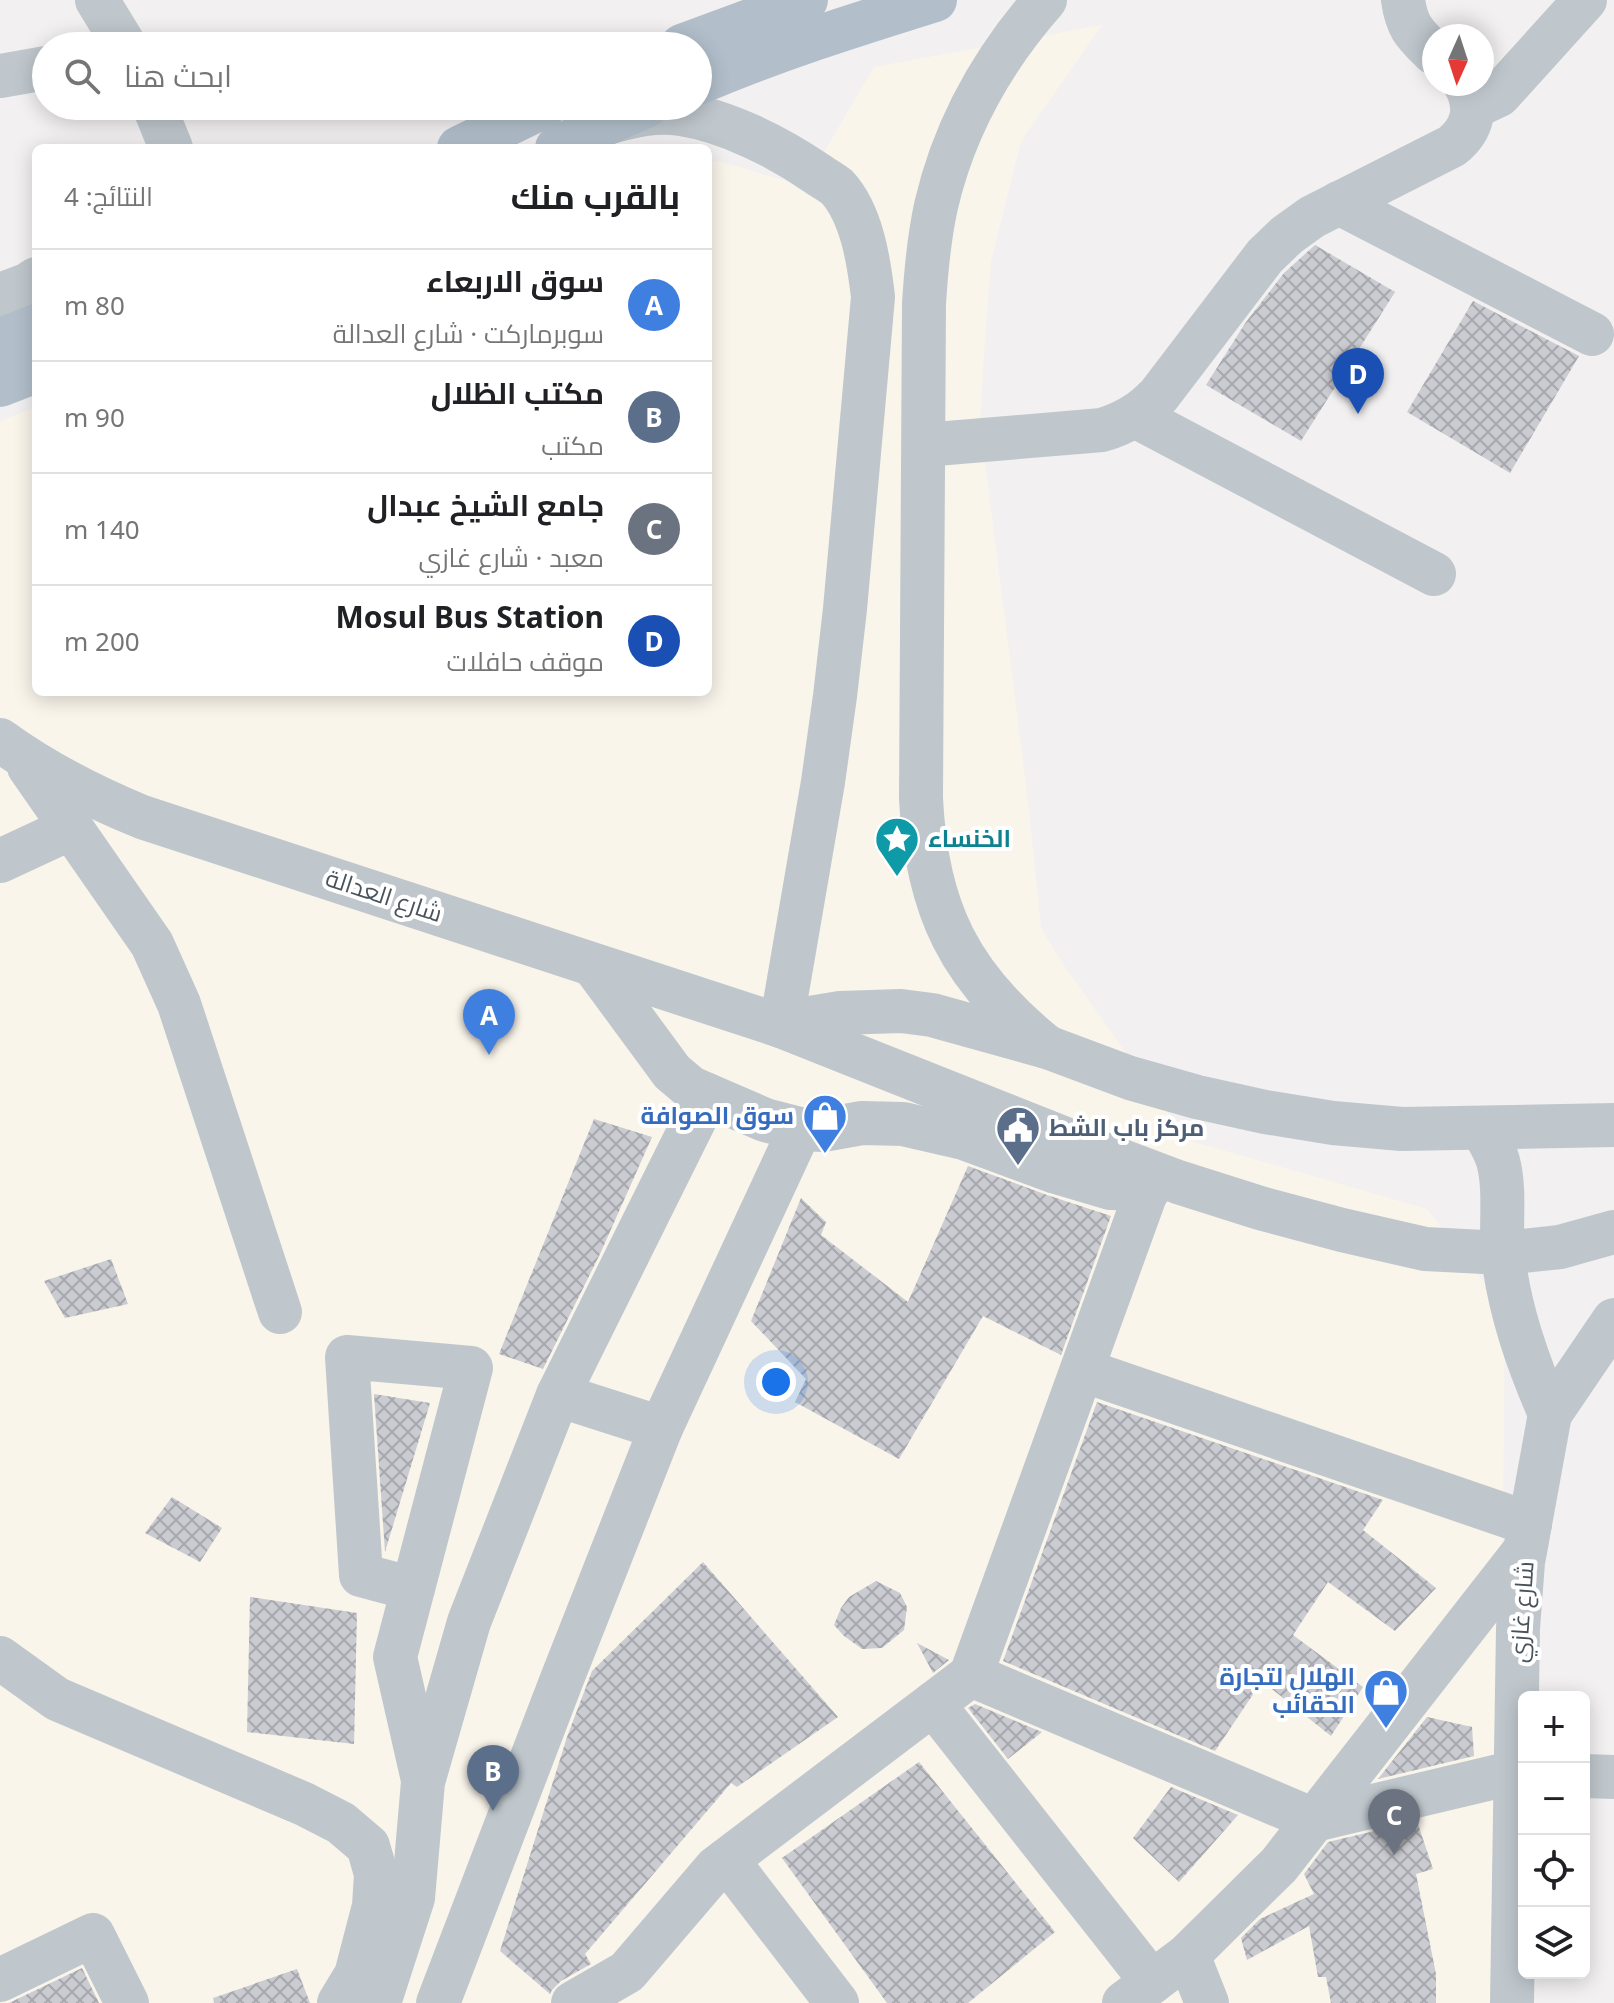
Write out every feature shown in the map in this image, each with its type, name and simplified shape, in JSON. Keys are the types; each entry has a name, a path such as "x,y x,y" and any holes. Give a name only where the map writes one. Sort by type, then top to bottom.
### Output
{"main road":[{"path":"712,35 806,0"},
{"path":"712,77 839,30 935,0"},
{"path":"467,144 516,120"},
{"path":"565,144 615,120"},
{"path":"0,340 32,328"},
{"path":"0,385 32,373"}],"street":[{"path":"97,0 116,32"},
{"path":"1045,0 993,68 969,111 950,157 936,205 928,254 924,304 921,798 929,870 948,927 971,970 993,998 1019,1025 1047,1047"},
{"path":"1403,0 1413,32 1422,41"},
{"path":"1472,96 1482,103 1499,95 1585,0"},
{"path":"0,76 32,70"},
{"path":"924,445 1102,430 1135,416 1159,395 1265,256 1312,217 1452,146 1461,138 1473,116 1469,96"},
{"path":"701,120 763,142 836,187 855,215 869,260 873,297 842,638 823,782 781,1026 840,1013 901,1011 932,1015 1047,1047 1144,1082 1197,1097 1333,1123 1402,1129 1614,1125"},
{"path":"1339,203 1592,334"},
{"path":"0,295 32,282"},
{"path":"1135,416 1434,574"},
{"path":"11,748 152,944 179,1004 280,1312"},
{"name":"شارع العدالة","path":"11,748 60,779 142,817 781,1026 1098,1152 1162,1186"},
{"path":"0,861 71,828"},
{"path":"594,966 672,1072 691,1088 765,1120 800,1129 823,1130 862,1123 903,1124 964,1138 1110,1188 1162,1186 1425,1249 1503,1253 1560,1247 1614,1232"},
{"path":"379,2003 413,1898 423,1782 469,1622 558,1395 707,1095"},
{"path":"1482,1128 1498,1162 1503,1253 1518,1332 1550,1414"},
{"path":"448,1993 562,1679 661,1428 800,1129"},
{"path":"573,2003 627,1972 716,1868 971,1675 1082,1370 1162,1186"},
{"path":"1560,1247 1614,1263"},
{"name":"شارع غازي","path":"1520,1763 1518,1628 1523,1562 1550,1414 1614,1320"},
{"path":"413,1589 361,1575 347,1357 471,1368 413,1589 395,1657 423,1782"},
{"path":"933,1704 1138,1993 1188,1955 1279,1865 1528,1537 1082,1370"},
{"path":"558,1395 661,1428"},
{"path":"0,1658 57,1699 304,1804 341,1823 368,1846 376,1874 374,1906 356,1975 339,2003"},
{"path":"971,1675 1314,1820 1518,1772"},
{"path":"1590,1776 1614,1777"},
{"name":"شارع غازي","path":"1512,2003 1518,1830"},
{"path":"727,1860 837,2003"},
{"path":"0,1980 93,1935 127,2003"},
{"path":"1188,1955 1207,2003"}],"shaded area":[{"path":"1102,25 1021,141 991,261 983,367 980,422 1041,928 1187,1140 1427,1209 1505,1309 1494,2003 0,2003 0,421 32,409 32,696 712,696 712,163 718,161 804,186 874,67"}],"building":[{"path":"1315,245 1395,292 1301,441 1206,385 1246,322 1284,273"},
{"path":"1473,301 1579,356 1510,473 1407,412"},
{"path":"594,1119 652,1137 600,1254 543,1369 499,1354"},
{"path":"968,1166 1111,1216 1061,1355 983,1316 899,1459 795,1402 806,1379 751,1321 801,1198 826,1222 821,1235 908,1302"},
{"path":"111,1259 128,1304 65,1318 44,1281"},
{"path":"374,1394 430,1403 385,1552"},
{"path":"1097,1402 1383,1500 1363,1530 1436,1588 1395,1631 1328,1582 1293,1635 1363,1687 1331,1736 1262,1681 1215,1751 1003,1661"},
{"path":"172,1497 222,1528 200,1562 145,1533"},
{"path":"703,1562 838,1717 737,1787 731,1783 585,1954 591,1964 561,1981 550,1994 500,1951 567,1737 592,1671"},
{"path":"876,1581 900,1593 907,1607 904,1630 882,1648 862,1649 834,1625 849,1597"},
{"path":"250,1597 357,1613 354,1744 247,1732"},
{"path":"917,1643 949,1660 933,1673"},
{"path":"975,1704 1042,1732 1008,1759 968,1708"},
{"path":"1427,1717 1472,1727 1474,1756 1378,1779"},
{"path":"919,1762 1055,1932 968,2003 887,2003 782,1858"},
{"path":"1171,1787 1238,1815 1179,1882 1133,1838"},
{"path":"1417,1821 1433,1869 1416,1874 1436,1974 1436,2003 1331,2003 1326,1977 1318,1977 1309,1926 1247,1960 1241,1938 1260,1919 1314,1894 1304,1874 1328,1842"},
{"path":"82,1968 99,2003 9,2003 11,2002"},
{"path":"297,1969 310,2003 214,2003 213,1998"}],"place":[{"name":"Mosul Bus Station","path":"1358,414"},
{"name":"الخنساء","path":"897,878"},
{"name":"سوق الاربعاء","path":"489,1055"},
{"name":"سوق الصوافة","path":"825,1155"},
{"name":"مركز باب الشط","path":"1018,1167"},
{"name":"الهلال لتجارة الحقائب","path":"1386,1730"},
{"name":"مكتب الظلال","path":"493,1811"},
{"name":"جامع الشيخ عبدال","path":"1394,1855"}]}
